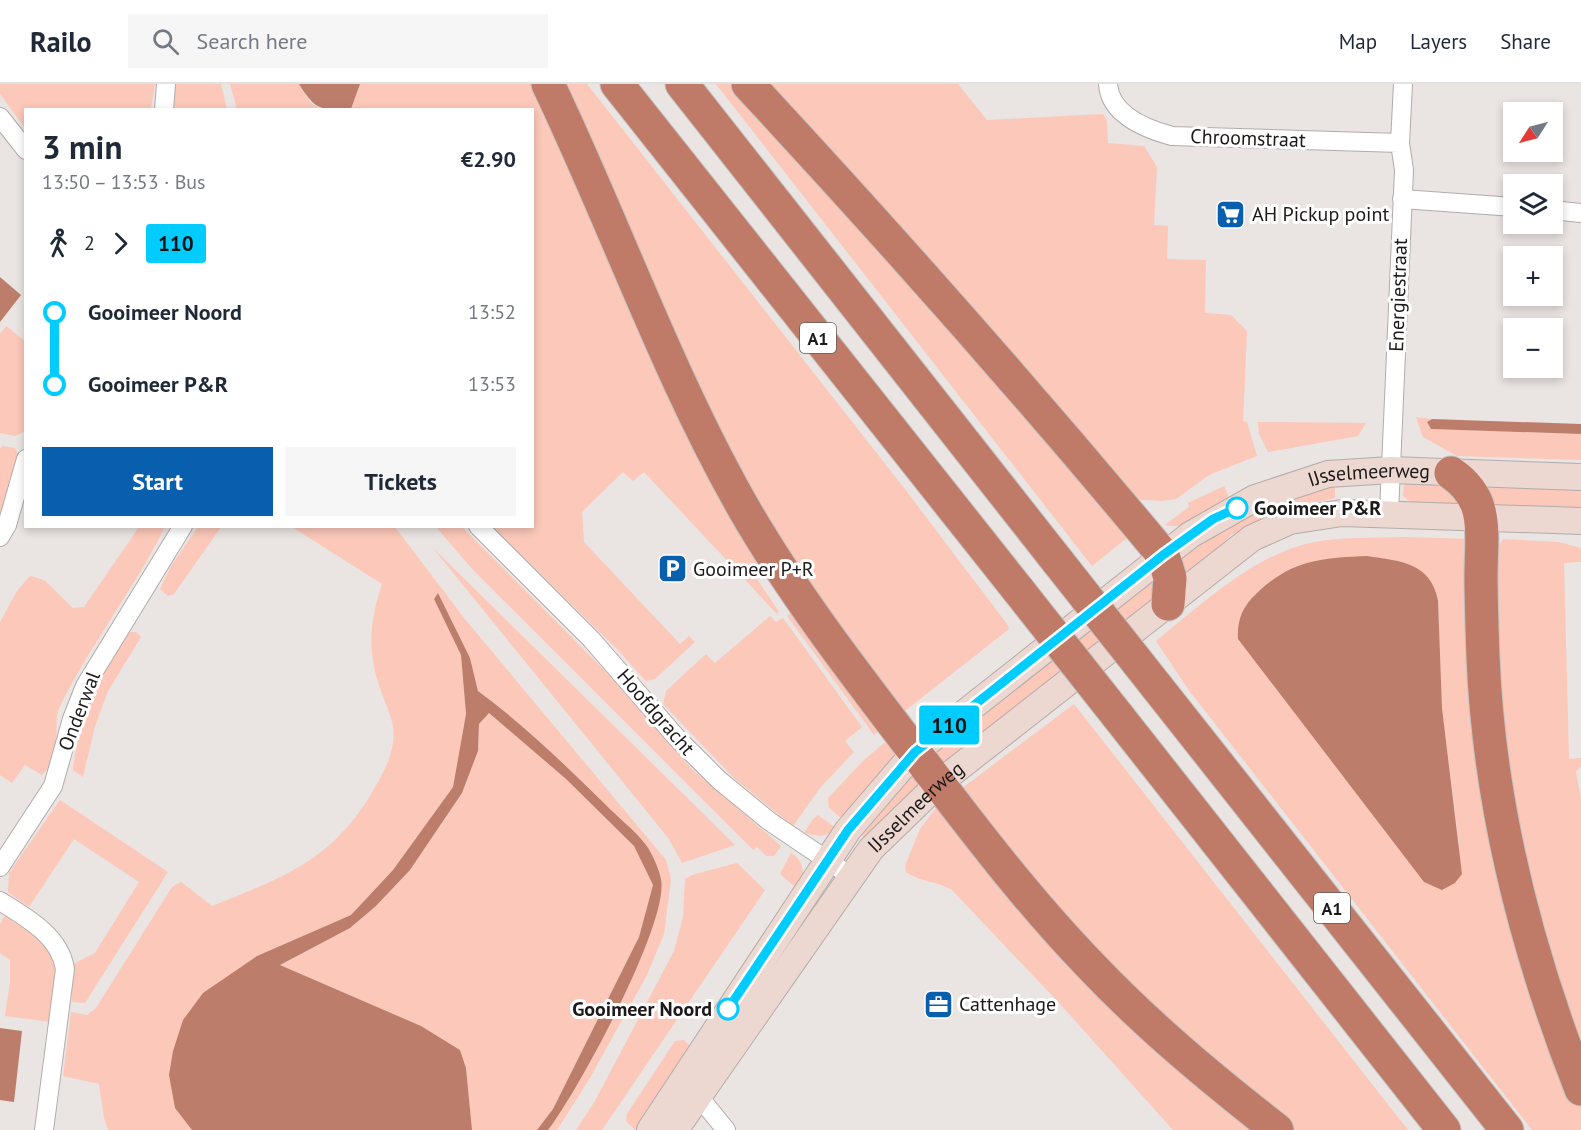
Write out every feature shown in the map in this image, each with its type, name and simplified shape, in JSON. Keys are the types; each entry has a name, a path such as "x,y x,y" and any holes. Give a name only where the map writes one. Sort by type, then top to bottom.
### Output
{"highway":[{"path":"548,84 585,161 700,425 747,514 818,624 939,783 1033,901 1091,966 1180,1052 1277,1130"},
{"name":"A1","path":"617,84 1444,1130"},
{"name":"A1","path":"682,84 1507,1130"},
{"path":"748,84 867,212 1041,408 1163,555 1170,578 1168,604"},
{"path":"1451,473 1471,491 1482,517 1484,673 1498,790 1517,889 1533,950 1581,1089"}],"main road":[{"name":"IJsselmeerweg","path":"650,1130 693,1061 848,830 915,752 1163,555 1213,519 1284,486 1328,474 1391,470 1581,477"},
{"name":"IJsselmeerweg","path":"675,1130 700,1098 871,849 939,783 1235,550 1269,530 1290,521 1326,514 1389,513 1581,521"}],"street":[{"path":"164,108 166,84"},
{"name":"Energiestraat","path":"1389,513 1404,170 1400,143 1403,84"},
{"name":"Chroomstraat","path":"1108,90 1125,114 1148,129 1172,136 1400,143"},
{"path":"0,117 24,147"},
{"path":"1402,199 1503,206"},
{"path":"1563,211 1581,213"},
{"path":"0,537 7,525 24,466"},
{"name":"Onderwal","path":"0,867 53,786 72,718 85,686 182,528"},
{"name":"Hoofdgracht","path":"479,528 591,639 677,738 719,780 769,821 852,877"},
{"path":"0,901 56,943 63,955 65,969 44,1130"},
{"path":"693,1061 700,1098 726,1130"},
{"path":"671,1098 700,1098"}],"shaded area":[{"path":"0,84 155,84 151,108 24,108 24,127 0,94"},
{"path":"175,84 221,84 227,108 173,108"},
{"path":"230,84 299,84 310,102 318,108 237,108"},
{"path":"299,84 360,84 351,108 322,108 310,99"},
{"path":"360,84 531,84 765,568 755,576 779,612 777,614 644,472 633,481 623,472 582,512 584,542 680,644 689,636 695,642 655,679 646,681 616,648 493,528 534,528 534,108 351,108"},
{"path":"557,84 587,84 904,488 1007,624 1009,629 896,718 769,537"},
{"path":"716,84 729,84 880,245 1128,537 1092,566"},
{"path":"764,84 958,84 987,120 1103,114 1107,121 1108,143 1144,146 1157,167 1154,225 1168,226 1167,259 1206,260 1205,313 1231,315 1247,331 1243,421 1247,422 1257,456 1209,475 1176,499 1162,501 1132,499"},
{"path":"0,277 21,295 0,322"},
{"path":"6,326 24,340 24,432 15,436 0,433 0,334"},
{"path":"1416,417 1432,419 1427,422 1431,429 1581,434 1581,460 1457,456 1423,437"},
{"path":"1432,419 1581,424 1581,434 1431,429 1427,422"},
{"path":"1258,422 1366,423 1358,436 1268,452 1259,434"},
{"path":"3,446 15,448 18,455 0,516 0,449"},
{"path":"1409,478 1448,480 1471,511 1418,508 1403,496 1404,486"},
{"path":"1335,480 1335,498 1281,511 1231,535 1177,589 1174,555 1224,522"},
{"path":"1470,480 1581,489 1581,514 1486,510"},
{"path":"1224,486 1229,497 1207,514 1183,525 1165,525 1189,507 1188,503"},
{"path":"138,528 164,528 60,706 56,722 56,748 50,766 42,775 25,765 12,783 0,775 0,622 17,591 30,576 44,580 73,608 84,607"},
{"path":"197,528 220,528 174,594 168,596 160,589 171,566"},
{"path":"294,528 396,528 464,618 666,860 671,879 664,934 647,975 590,1078 557,1130 548,1130 599,1045 637,967 660,901 661,879 651,852 637,834 543,745 478,691 470,658 438,593 434,599 461,655 466,714 453,787 393,870 351,915 257,956 175,1108 192,1130 108,1130 99,1084 63,1076 71,1012 87,1015 96,1008 172,887 181,882 212,906 264,885 287,874 327,847 362,808 388,762 394,733 372,657 373,621 382,584"},
{"path":"437,528 463,528 608,674 692,769 781,846 774,856 766,856 757,847 753,850 473,570"},
{"path":"1404,537 1473,539 1473,577 1563,1058 1581,1105 1581,1130 1532,1130 1188,689 1156,641 1232,580 1274,556 1320,541","holes":["1400,561 1425,575 1433,585 1438,600 1442,708 1460,852"]},
{"path":"1503,539 1559,542 1581,548 1581,562 1564,563 1569,759 1581,758 1581,766 1576,771 1581,799 1581,1049 1530,884 1501,722 1495,553"},
{"path":"433,548 735,845 682,863 669,839"},
{"path":"1367,556 1402,562 1421,571 1434,587 1438,600 1442,708 1462,874 1455,883 1442,890 1424,882 1238,639 1238,626 1247,604 1282,574 1307,563 1321,560"},
{"path":"1158,572 1150,609 945,764 938,763 933,756 936,746"},
{"path":"438,593 470,658 478,691 558,759 637,834 651,852 661,879 660,901 637,968 599,1046 562,1110 548,1130 537,1130 553,1109 639,937 653,885 634,846 566,779 489,713 479,724 478,751 462,793 410,870 376,906 350,928 280,965 421,1026 460,1050 466,1068 472,1130 192,1130 175,1108 169,1075 173,1051 183,1020 203,993 257,956 351,915 393,870 453,787 466,714 461,655 434,599"},
{"path":"794,611 886,725 874,735 787,616"},
{"path":"770,616 776,622 783,618 862,727 845,741 854,752 820,788 793,826 735,779 663,704 666,691 706,654 715,663"},
{"path":"129,632 136,632 141,637 108,691 95,726 83,777 73,770 85,715 100,680"},
{"path":"1074,704 1408,1130 1283,1130 1148,1012 957,792"},
{"path":"489,713 566,779 634,846 653,885 639,937 553,1109 537,1130 472,1130 466,1068 460,1050 421,1026 280,965 350,928 376,906 410,870 462,793 478,751 479,724"},
{"path":"893,736 894,760 846,822 829,808 828,798 865,759"},
{"path":"909,772 921,785 868,841 856,831"},
{"path":"60,800 168,872 85,1003 72,1002 73,964 95,953 139,882 74,839 29,907 8,892 9,873"},
{"path":"936,808 949,817 1251,1130 1173,1130 1061,1005 952,890 906,872 905,866 920,829"},
{"path":"818,815 839,830 821,836 804,833"},
{"path":"791,853 799,861 803,870 800,891 780,874"},
{"path":"737,863 765,890 602,1130 576,1130 595,1101 674,951 683,917 685,879"},
{"path":"5,916 36,937 58,961 51,1022 5,1016 10,982 10,960 0,953 0,924"},
{"path":"0,1028 22,1031 14,1102 0,1100"},
{"path":"684,1040 691,1047 642,1130 635,1130 626,1121 627,1114 675,1041"}],"bus line":[{"name":"110","path":"728,1009 848,830 915,752 1163,555 1213,519 1237,508"}],"place":[{"name":"AH Pickup point","path":"1231,214"},
{"name":"Gooimeer P&R","path":"1237,508"},
{"name":"Gooimeer P+R","path":"672,569"},
{"name":"Cattenhage","path":"938,1004"},
{"name":"Gooimeer Noord","path":"728,1009"}]}
